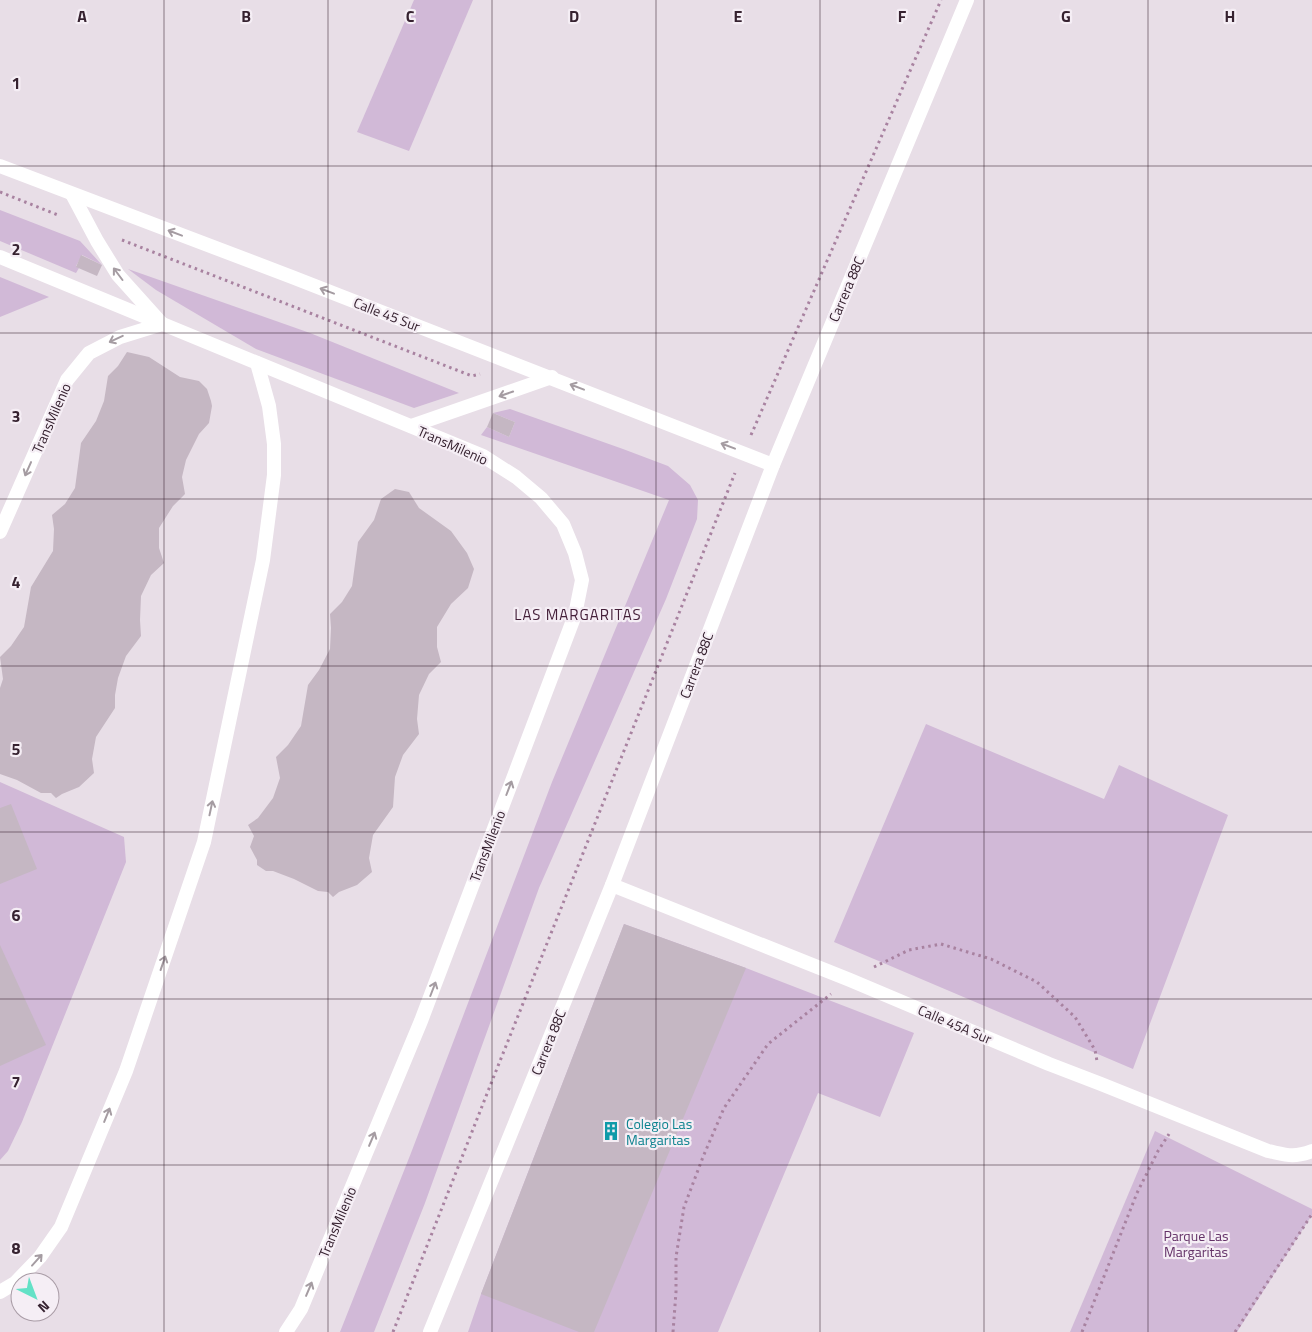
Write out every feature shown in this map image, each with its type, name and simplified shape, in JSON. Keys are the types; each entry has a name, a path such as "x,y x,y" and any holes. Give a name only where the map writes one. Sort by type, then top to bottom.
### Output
{"street":[{"name":"Carrera 88C","path":"430,1332 612,885 773,465 966,0"},
{"name":"Calle 45 Sur","path":"0,166 552,377 773,465"},
{"path":"72,194 118,275 162,324"},
{"name":"TransMilenio","path":"0,257 483,456 516,477 541,498 564,524 575,553 582,580 575,615 421,1021 301,1309 286,1332"},
{"name":"TransMilenio","path":"0,532 67,380 89,353 120,337 162,324"},
{"path":"0,1292 15,1283 40,1257 62,1228 126,1071 204,842 263,560 274,475 274,444 269,406 257,363"},
{"name":"TransMilenio","path":"411,426 552,377"},
{"name":"Calle 45A Sur","path":"612,885 850,980 1049,1064 1268,1151 1285,1155 1306,1153"}],"path":[{"path":"393,1332 497,1067 744,452 941,0"},
{"path":"673,1332 676,1257 684,1207 724,1108 768,1044 850,980 909,950 941,944 991,959 1037,982 1075,1017 1096,1050 1101,1084"},
{"path":"1082,1332 1137,1193 1158,1151 1183,1117"},
{"path":"1235,1332 1312,1214"}],"green space":[{"path":"414,0 473,0 409,151 357,132"},
{"path":"0,210 80,241 102,265 82,255 76,266 79,268 76,273 0,241"},
{"path":"128,269 310,333 459,393 414,408 256,349 156,290"},
{"path":"0,277 49,297 0,317"},
{"path":"510,409 668,466 690,485 698,500 697,519 666,599 539,888 425,1203 374,1332 340,1332 411,1153 552,782 669,500 481,435 487,427 509,437 515,422 493,413"},
{"path":"926,724 1104,799 1119,765 1228,815 1133,1069 834,942"},
{"path":"0,782 124,837 126,862 22,1122 8,1151 0,1160"},
{"path":"624,924 746,968 914,1033 880,1117 818,1093 718,1332 468,1332 481,1294"},
{"name":"Parque Las Margaritas","path":"1155,1131 1312,1209 1312,1215 1237,1332 1070,1332"}],"building":[{"path":"81,255 102,265 97,276 76,267"},
{"path":"127,352 149,357 180,377 199,381 207,389 212,406 209,423 199,434 186,460 182,477 185,494 173,506 159,528 159,548 164,563 151,575 141,596 141,636 126,656 118,678 115,708 96,737 92,759 94,773 79,787 56,798 51,793 41,793 17,780 0,774 0,688 3,679 0,657 11,646 24,627 31,587 53,551 54,529 52,515 65,504 75,488 81,443 96,421 104,401 108,376 118,366"},
{"path":"493,413 515,422 509,437 487,427"},
{"path":"395,489 409,492 419,508 451,531 467,553 474,569 468,588 451,604 437,627 437,647 441,662 429,674 419,695 417,719 419,734 403,755 395,777 393,807 373,835 369,858 372,872 357,885 339,892 333,897 328,892 318,891 294,879 273,871 266,871 257,865 257,860 250,847 254,836 248,825 258,818 273,798 280,778 276,757 288,745 301,726 308,685 319,670 330,649 330,614 342,602 352,586 358,542 374,520 381,499"},
{"path":"11,804 37,869 0,884 0,808"},
{"name":"Colegio Las Margaritas","path":"624,924 746,968 594,1332 579,1332 481,1294"},
{"path":"0,945 46,1045 0,1066"}],"place":[{"name":"Colegio Las Margaritas","path":"611,1131"}],"district":[{"name":"LAS MARGARITAS","path":"578,614"}]}
